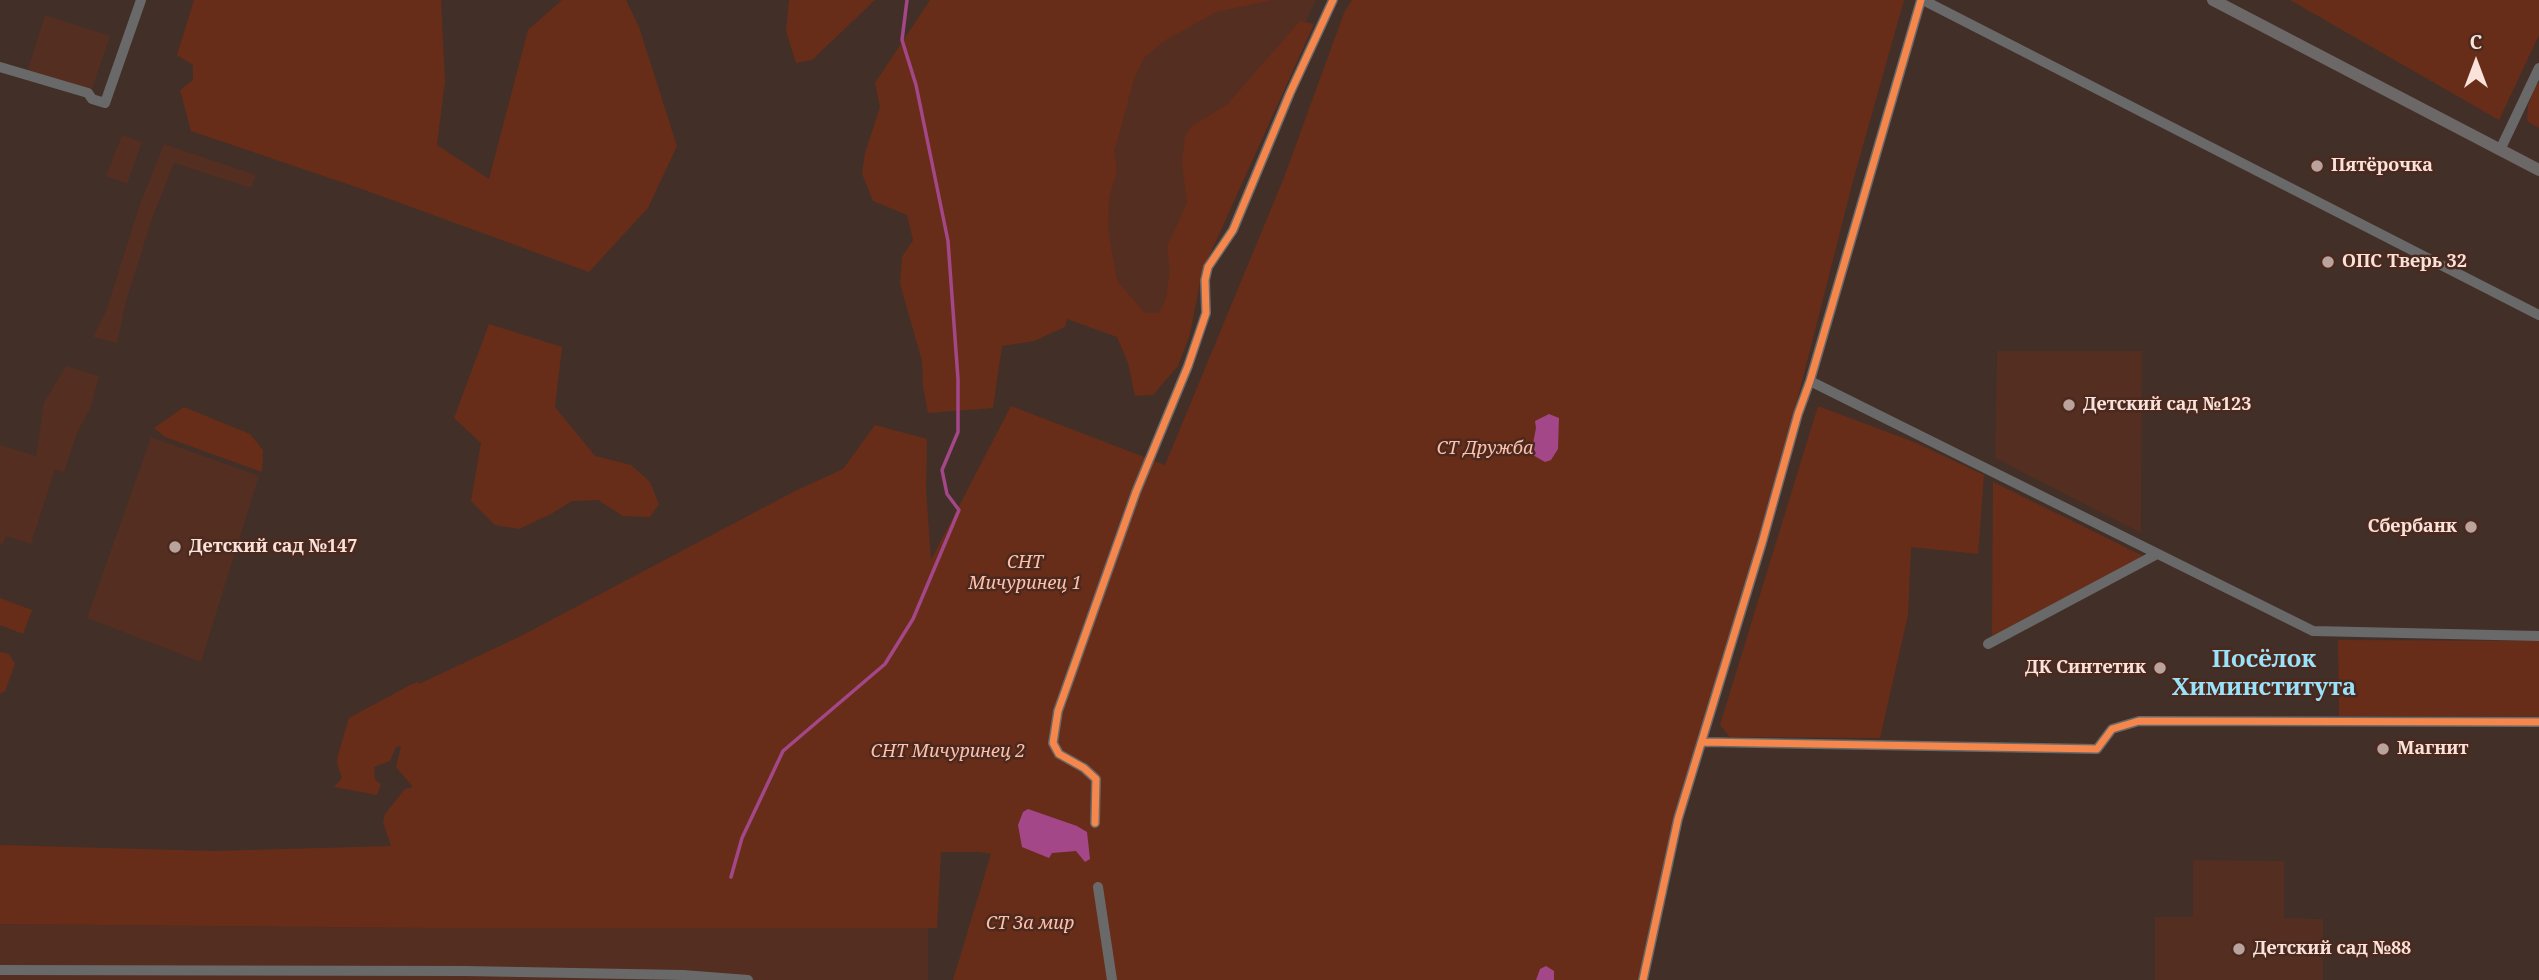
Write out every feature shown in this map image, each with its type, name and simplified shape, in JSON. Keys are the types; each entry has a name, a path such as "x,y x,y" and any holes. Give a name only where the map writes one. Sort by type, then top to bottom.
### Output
{"main road":[{"path":"2213,0 2539,170"}],"street":[{"path":"0,67 88,93 92,99 105,103 141,0"},
{"path":"1095,823 1096,779 1084,768 1059,754 1053,743 1058,711 1136,492 1188,366 1206,313 1205,280 1208,267 1233,230 1290,93 1333,0"},
{"path":"1643,980 1678,819 1922,0 2539,315"},
{"path":"2500,150 2539,68"},
{"path":"1810,381 2313,631 2539,636"},
{"path":"1988,644 2157,554"},
{"path":"1702,742 2097,749 2112,729 2139,721 2539,722"},
{"path":"1098,887 1112,980"},
{"path":"0,970 466,971 683,975 748,980"}],"shaded area":[{"path":"965,0 1316,0 1161,343 995,272"},
{"path":"45,15 110,36 91,92 27,72"},
{"path":"122,135 142,142 127,184 106,176"},
{"path":"164,144 256,175 251,188 174,163 152,219 127,298 117,343 93,337 106,311 140,204"},
{"name":"Детский сад №123","path":"1997,351 2142,351 2141,533 1995,458"},
{"path":"66,366 99,376 90,409 77,433 64,472 55,470 31,544 6,536 3,544 0,543 0,445 36,456 44,402"},
{"path":"1549,414 1559,418 1558,449 1551,460 1545,462 1531,454 1535,421"},
{"name":"Детский сад №147","path":"151,437 259,476 201,662 87,618"},
{"path":"1028,809 1087,832 1090,859 1085,862 1076,851 1052,853 1049,858 1022,847 1018,825 1023,812"},
{"name":"Детский сад №88","path":"2193,860 2284,861 2284,918 2323,919 2323,980 2155,980 2155,917 2193,917"},
{"path":"0,924 433,928 928,928 928,980 0,980"},
{"path":"1546,966 1554,971 1554,980 1536,980 1540,969"}],"green space":[{"path":"194,0 441,0 445,81 437,145 489,179 528,30 562,0 626,0 639,27 677,146 648,208 589,272 362,189 191,131 180,90 193,80 193,65 177,55"},
{"path":"789,0 875,0 812,60 796,63 786,31"},
{"path":"930,0 1273,0 1216,12 1164,41 1144,58 1134,79 1114,152 1117,171 1109,198 1108,230 1117,281 1145,313 1159,313 1166,300 1170,270 1167,247 1187,203 1182,163 1185,137 1192,126 1227,105 1300,21 1314,24 1202,272 1190,334 1178,366 1153,395 1135,396 1128,363 1117,337 1067,319 1065,327 1034,341 1002,346 993,408 928,413 922,361 900,284 902,257 913,240 907,215 873,201 862,174 865,153 880,107 875,83"},
{"path":"1352,0 1904,0 1853,181 1754,570 1679,811 1641,980 953,980 991,854 980,852 941,852 937,928 433,928 0,924 0,845 213,851 391,846 383,822 385,814 405,789 413,787 396,767 401,746 396,747 390,761 374,767 375,780 381,784 377,795 334,787 342,778 337,763 349,718 410,685 419,684 521,636 795,491 843,469 875,425 927,439 926,489 931,560 1011,406 1165,465 1283,180 1344,13"},
{"path":"2290,0 2539,0 2539,35 2499,120"},
{"path":"2539,82 2539,128 2527,121 2528,106"},
{"path":"489,324 562,347 555,407 595,456 631,465 650,482 659,504 650,517 623,516 598,500 572,501 519,529 495,525 471,501 481,443 454,418"},
{"path":"1818,406 1914,442 1984,475 1978,554 1911,547 1908,615 1880,738 1730,737 1720,725"},
{"path":"184,407 250,434 263,450 262,472 165,437 154,428"},
{"path":"1993,482 2143,556 1992,636"},
{"path":"0,598 32,610 23,634 0,625"},
{"path":"2338,640 2539,641 2539,717 2339,716"},
{"path":"0,652 9,654 15,664 5,691 0,694"}],"waterway":[{"path":"731,877 742,838 783,751 885,664 913,619 959,510 947,494 942,470 958,432 958,379 948,241 916,85 902,40 907,0"}],"cycle path":[{"path":"1095,823 1096,779 1084,768 1059,754 1053,743 1058,711 1136,492 1188,366 1206,313 1205,280 1208,267 1233,230 1290,93 1333,0"},
{"path":"1643,980 1678,819 1921,0"},
{"path":"1702,742 2097,749 2112,729 2139,721 2539,722"}],"place":[{"name":"Пятёрочка","path":"2317,166"},
{"name":"ОПС Тверь 32","path":"2328,262"},
{"name":"Детский сад №123","path":"2069,405"},
{"name":"Сбербанк","path":"2471,527"},
{"name":"Детский сад №147","path":"175,547"},
{"name":"ДК Синтетик","path":"2160,668"},
{"name":"Магнит","path":"2383,749"},
{"name":"Детский сад №88","path":"2239,949"}],"district":[{"name":"Посёлок Химинститута","path":"2264,674"}],"park label":[{"name":"СТ Дружба","path":"1485,449"},
{"name":"СНТ Мичуринец 1","path":"1025,573"},
{"name":"СНТ Мичуринец 2","path":"948,752"},
{"name":"СТ За мир","path":"1030,924"}]}
